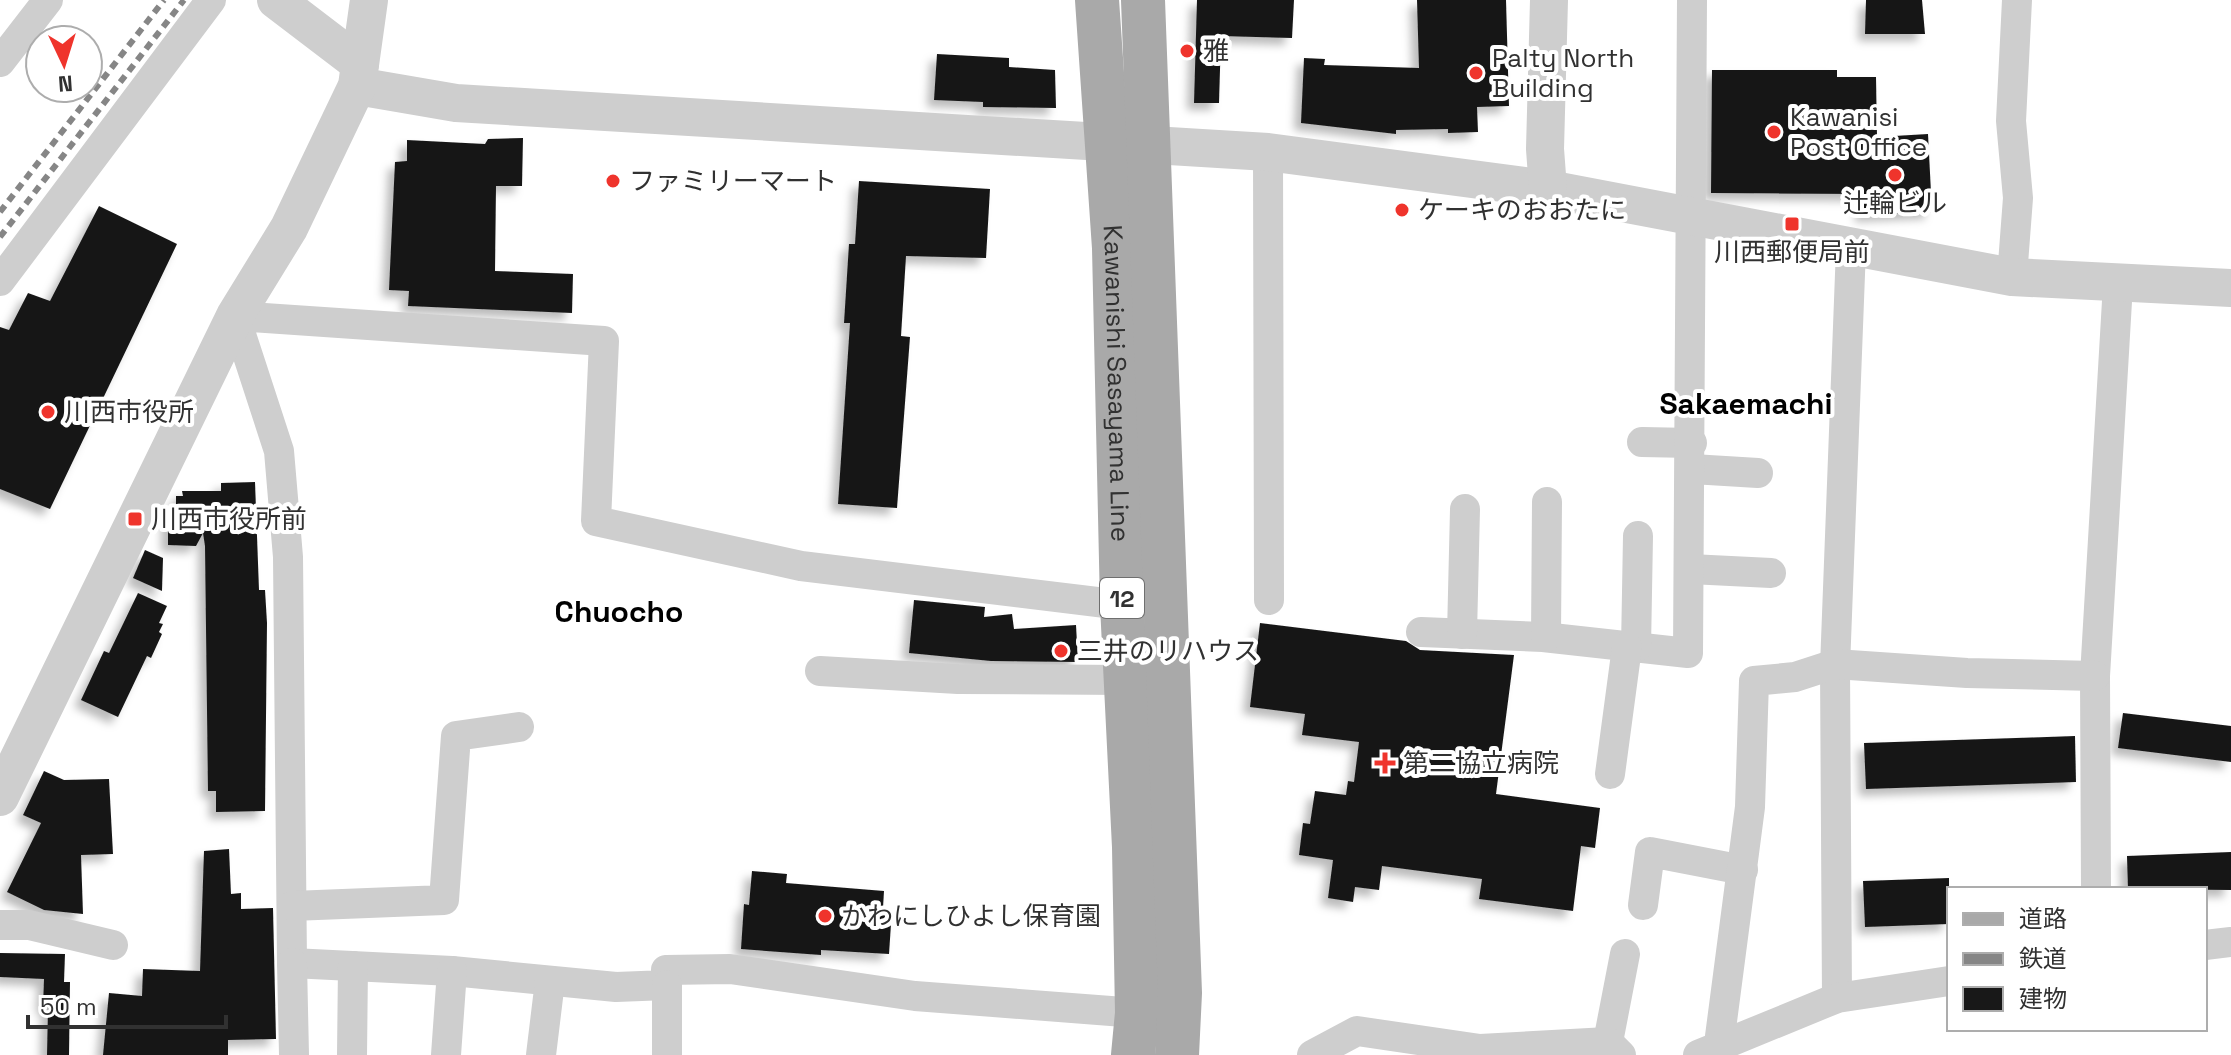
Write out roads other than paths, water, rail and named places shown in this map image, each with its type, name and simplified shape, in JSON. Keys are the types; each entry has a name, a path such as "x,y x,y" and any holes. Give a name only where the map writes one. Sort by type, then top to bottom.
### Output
{"main road":[{"name":"Kawanishi Sasayama Line","path":"1097,0 1127,142 1180,993 1177,1055"},
{"name":"Kawanishi Sasayama Line","path":"1135,1034 1114,248 1143,0"}],"street":[{"path":"0,62 48,0"},
{"path":"0,281 211,0"},
{"path":"276,0 359,75 456,103 1268,152 1548,189 2012,277 2231,288"},
{"path":"0,797 235,316 289,228 359,75 369,0"},
{"path":"1548,189 1545,149 1549,0"},
{"path":"1421,632 1546,637 1688,653 1692,456 1689,217 1692,0"},
{"path":"2012,277 2018,198 2011,121 2017,0"},
{"path":"1268,152 1269,600"},
{"path":"1837,998 1835,664 1851,248"},
{"path":"2096,887 2095,676 2118,284"},
{"path":"235,316 604,341 596,521 801,566 1122,605"},
{"path":"235,316 279,451 288,557 294,1055"},
{"path":"1642,442 1758,473"},
{"path":"1546,637 1547,502"},
{"path":"1462,634 1465,509"},
{"path":"1610,774 1631,647 1638,536"},
{"path":"1690,569 1771,573"},
{"path":"1708,1050 1743,870 1750,807 1754,681 1795,677 1835,664 1967,673 2095,676"},
{"path":"820,671 958,679 1126,680"},
{"path":"292,906 444,900 456,736 519,727"},
{"path":"1643,905 1650,852 1743,870"},
{"path":"0,925 29,925 113,945"},
{"path":"2207,945 2231,942"},
{"path":"1312,1055 1357,1031 1480,1049 1615,1049 1625,954"},
{"path":"292,963 452,971 616,987 667,985"},
{"path":"352,1055 353,966"},
{"path":"667,1055 666,970 730,969 915,996 1135,1034"},
{"path":"446,1055 452,971"},
{"path":"541,1055 550,981"},
{"path":"1708,1050 1837,998 1947,981"}],"railway":[{"path":"0,212 164,0"},
{"path":"0,237 184,0"}],"place":[{"name":"雅","path":"1187,51"},
{"name":"Palty North Building","path":"1476,73"},
{"name":"Kawanisi Post Office","path":"1774,132"},
{"name":"辻輪ビル","path":"1895,175"},
{"name":"ファミリーマート","path":"613,181"},
{"name":"ケーキのおおたに","path":"1402,210"},
{"name":"川西郵便局前","path":"1792,224"},
{"name":"川西市役所","path":"48,412"},
{"name":"川西市役所前","path":"135,519"},
{"name":"三井のリハウス","path":"1061,651"},
{"name":"第二協立病院","path":"1385,763"},
{"name":"かわにしひよし保育園","path":"825,916"}],"district":[{"name":"Sakaemachi","path":"1746,403"},
{"name":"Chuocho","path":"619,611"}]}
